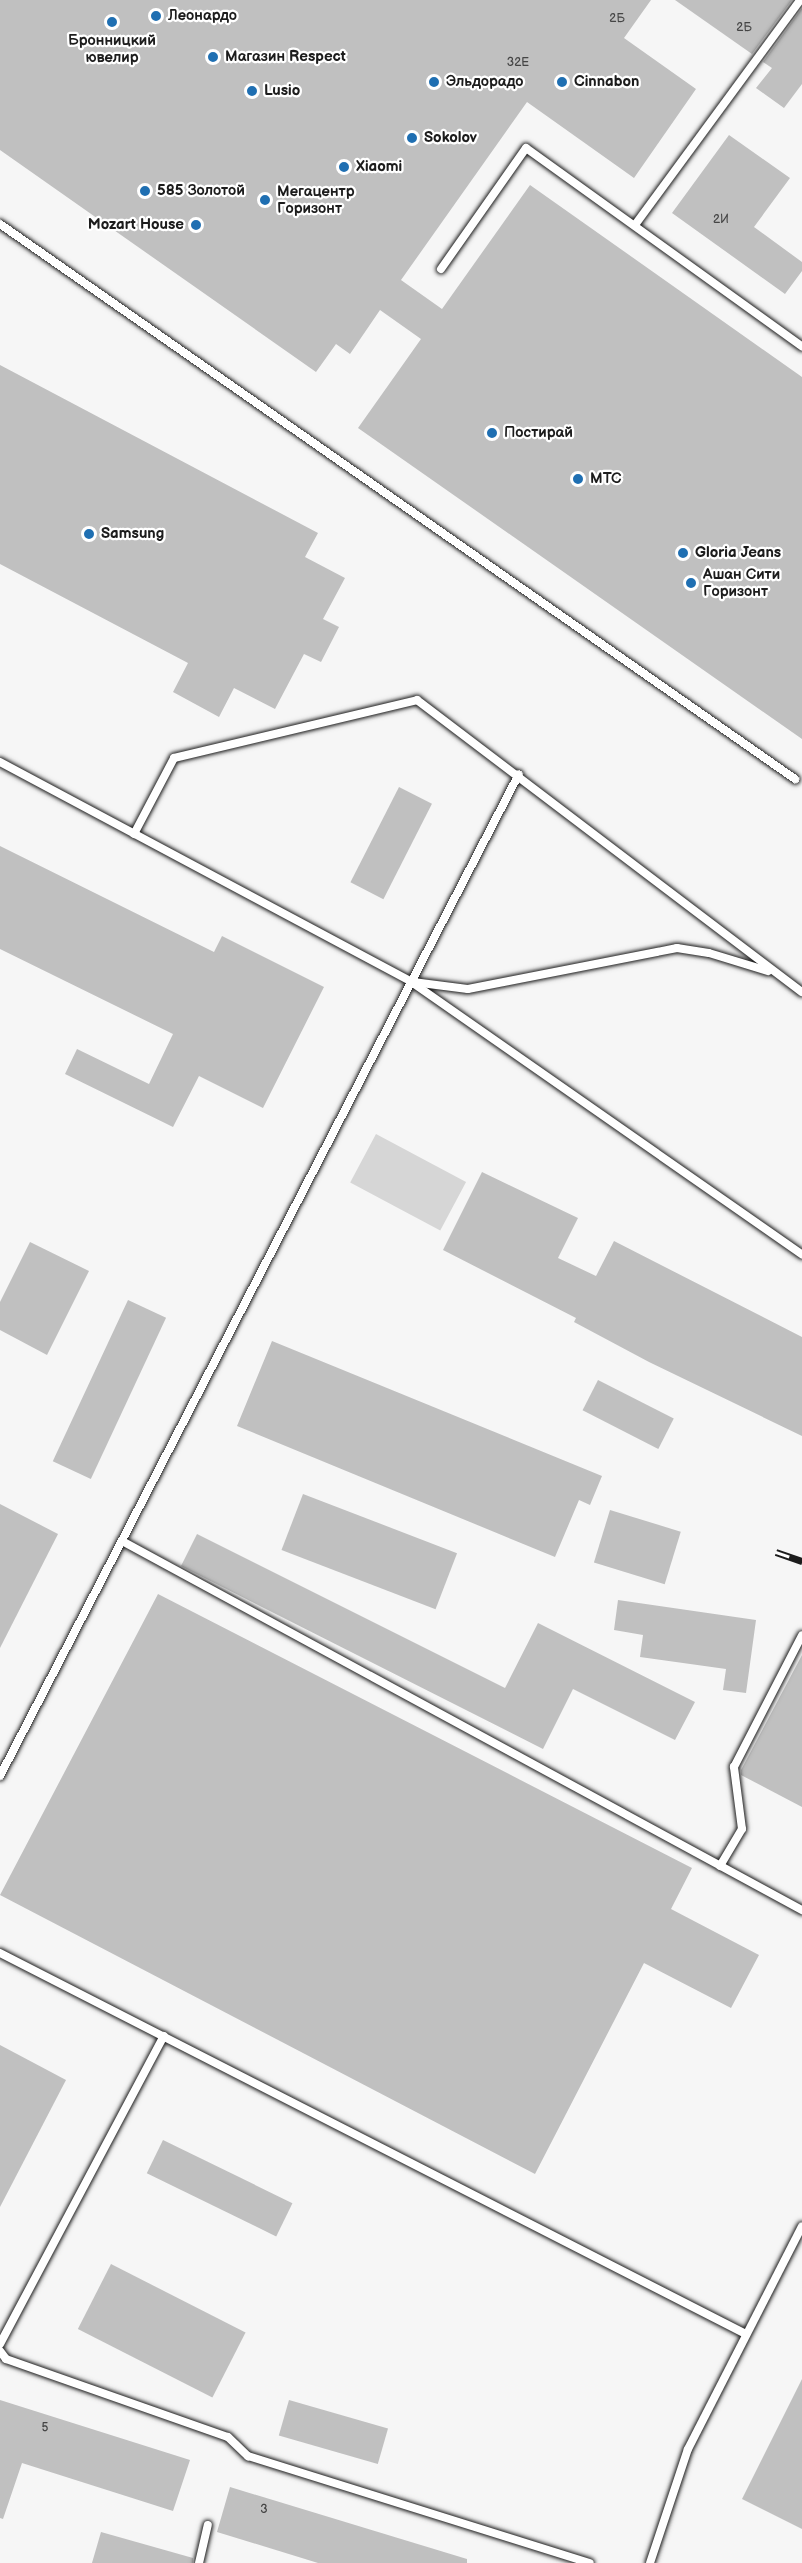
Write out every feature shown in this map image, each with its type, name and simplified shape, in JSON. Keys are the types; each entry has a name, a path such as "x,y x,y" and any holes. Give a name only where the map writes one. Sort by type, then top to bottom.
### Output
{"lane":[{"path":"635,225 800,0"},
{"path":"441,269 526,148 802,346"},
{"path":"0,224 795,779"},
{"path":"134,834 174,758 417,700 519,774 802,992"},
{"path":"0,762 410,981 802,1254"},
{"path":"0,1776 519,774"},
{"path":"410,981 468,989 677,948 748,963 779,976"},
{"path":"122,1541 802,1910"},
{"path":"720,1866 742,1829 734,1767 802,1635"},
{"path":"0,1953 744,2333"},
{"path":"0,2344 164,2036"},
{"path":"650,2563 688,2450 744,2333 802,2226"},
{"path":"0,2351 6,2359 228,2437 248,2456 590,2563"},
{"path":"199,2563 208,2525"}],"shaded area":[{"path":"376,1134 466,1182 440,1230 350,1183"}],"building":[{"path":"0,0 651,0 624,38 696,89 634,178 527,102 401,280 442,309 530,185 802,377 802,739 358,428 421,339 380,310 350,354 336,344 316,372 0,150"},
{"path":"675,0 792,0 752,54"},
{"path":"802,8 802,84 784,108 756,88 772,68 763,62"},
{"path":"729,135 790,178 754,227 802,262 802,271 785,294 672,213"},
{"path":"0,365 318,533 305,557 345,578 323,619 339,627 321,662 304,654 275,709 234,688 219,717 173,692 188,663 0,564"},
{"path":"399,787 432,804 383,899 350,882"},
{"path":"0,846 214,952 222,936 324,987 263,1108 199,1076 173,1127 65,1074 77,1049 149,1084 173,1034 0,949"},
{"path":"482,1172 578,1218 558,1258 596,1276 614,1241 802,1337 802,1436 649,1362 574,1322 576,1318 443,1250"},
{"path":"30,1242 89,1271 47,1355 0,1330 0,1302"},
{"path":"128,1300 166,1318 91,1479 53,1461"},
{"path":"272,1341 602,1476 590,1505 579,1500 555,1557 237,1426"},
{"path":"598,1380 674,1419 658,1449 583,1410"},
{"path":"303,1494 457,1553 436,1609 281,1550"},
{"path":"0,1504 58,1534 0,1648"},
{"path":"610,1510 681,1532 665,1584 594,1563"},
{"path":"197,1534 505,1688 538,1623 695,1702 675,1740 573,1689 543,1749 181,1566"},
{"path":"158,1594 692,1868 671,1909 759,1955 731,2008 644,1963 535,2174 0,1895"},
{"path":"618,1600 756,1620 746,1693 723,1690 726,1669 640,1657 643,1635 614,1630"},
{"path":"802,1655 802,1807 741,1775 741,1770"},
{"path":"0,2045 66,2080 0,2207"},
{"path":"163,2140 292,2203 276,2236 147,2173"},
{"path":"111,2264 246,2333 212,2398 78,2329"},
{"path":"802,2379 802,2529 742,2499"},
{"path":"0,2400 190,2460 173,2511 22,2463 3,2519 0,2518"},
{"path":"289,2400 388,2428 378,2464 279,2436"},
{"path":"230,2487 467,2559 467,2563 318,2563 217,2532"},
{"path":"101,2532 193,2558 193,2563 92,2563"}],"railway":[{"path":"776,1552 802,1561"}],"place":[{"name":"Леонардо","path":"156,16"},
{"name":"Бронницкий ювелир","path":"112,22"},
{"name":"Магазин Respect","path":"213,57"},
{"name":"Эльдорадо","path":"434,82"},
{"name":"Cinnabon","path":"562,82"},
{"name":"Lusio","path":"252,91"},
{"name":"Sokolov","path":"412,138"},
{"name":"Xiaomi","path":"344,167"},
{"name":"585 Золотой","path":"145,191"},
{"name":"Мегацентр Горизонт","path":"265,200"},
{"name":"Mozart House","path":"196,225"},
{"name":"Постирай","path":"492,433"},
{"name":"МТС","path":"578,479"},
{"name":"Samsung","path":"89,534"},
{"name":"Gloria Jeans","path":"683,553"},
{"name":"Ашан Сити Горизонт","path":"691,583"}]}
